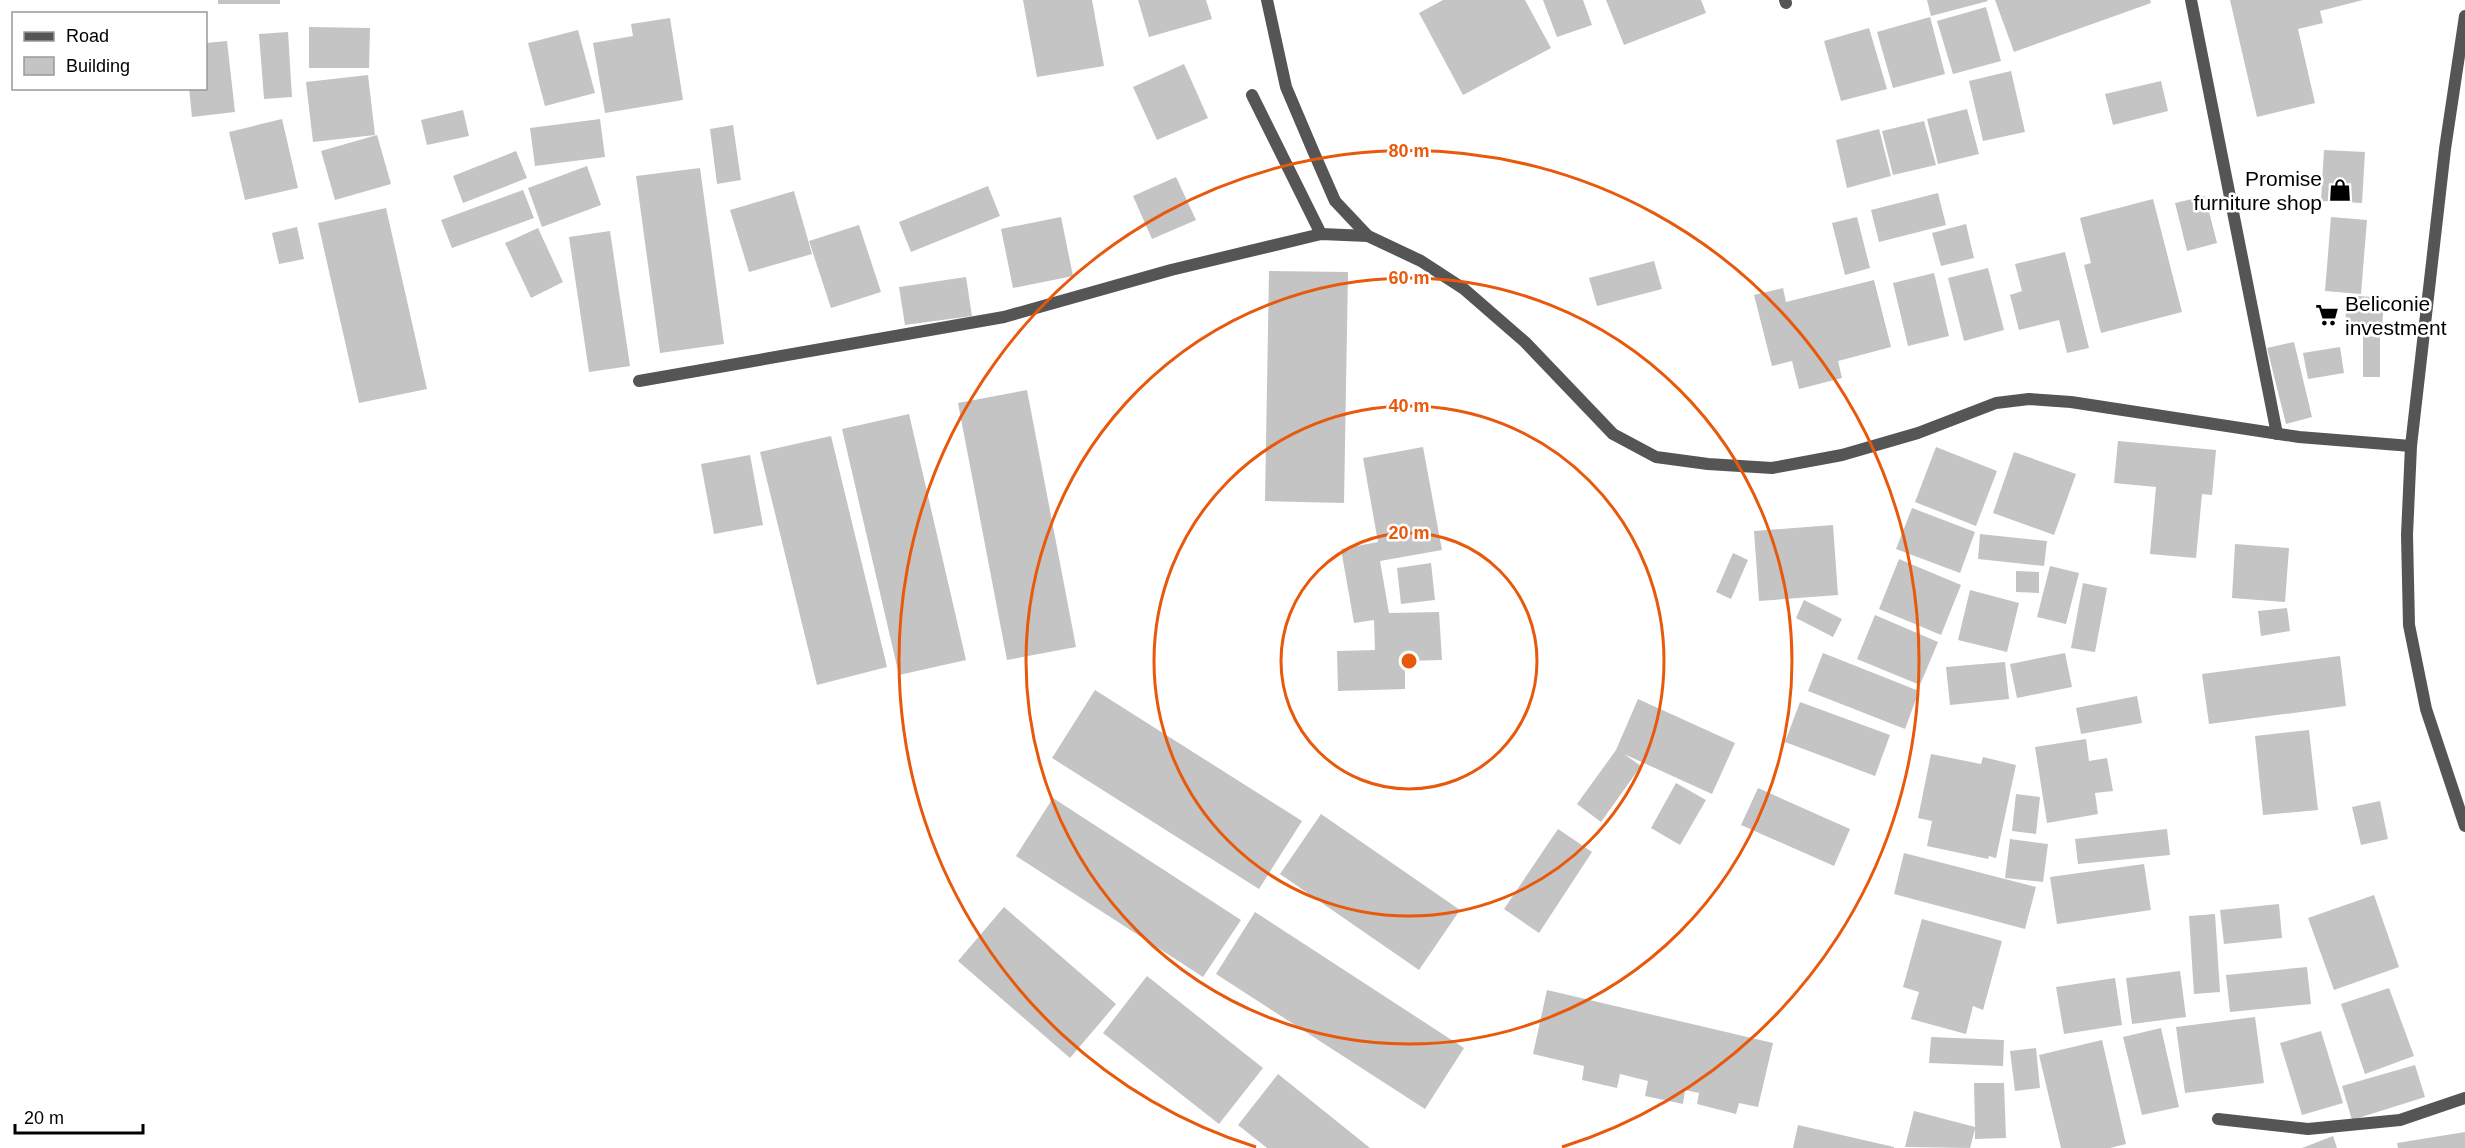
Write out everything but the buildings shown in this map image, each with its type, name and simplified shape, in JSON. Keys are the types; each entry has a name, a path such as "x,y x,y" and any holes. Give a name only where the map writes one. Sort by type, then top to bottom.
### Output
{"street":[{"path":"1267,0 1286,87 1335,201 1368,236 1421,261 1464,289 1525,342 1613,434 1656,457 1708,464 1772,468 1842,455 1918,433 1996,403 2029,399 2071,402 2175,420 2299,437 2411,446"},
{"path":"2191,0 2277,434"},
{"path":"2465,16 2445,149 2411,446 2407,535 2409,625 2426,709 2465,826"},
{"path":"1252,95 1321,234"},
{"path":"639,381 1004,317 1171,270 1321,234 1368,236"},
{"path":"2218,1119 2308,1129 2400,1120 2465,1098"}],"place":[{"name":"Promise furniture shop","path":"2340,190"},
{"name":"Beliconie investment","path":"2327,315"}]}
